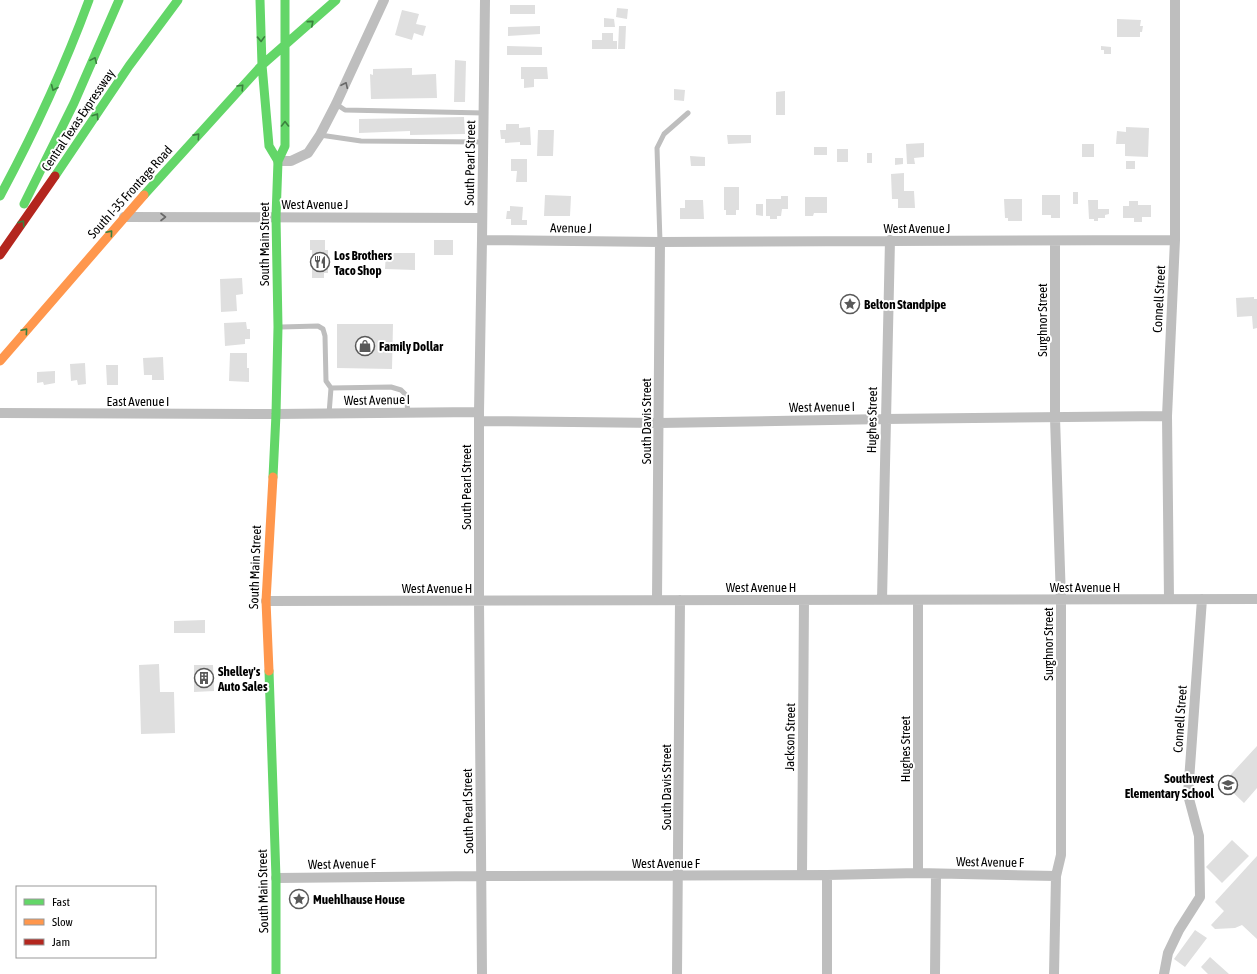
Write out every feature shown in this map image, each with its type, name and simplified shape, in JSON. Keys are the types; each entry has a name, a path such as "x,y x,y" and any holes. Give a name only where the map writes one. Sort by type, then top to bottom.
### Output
{"main road":[{"path":"0,196 47,105 78,32 89,0"},
{"path":"0,245 50,155 119,0"},
{"name":"Central Texas Expressway","path":"0,255 130,66 178,0"},
{"name":"South Main Street","path":"260,0 262,65 269,146 278,161"},
{"name":"South Main Street","path":"276,974 276,878 266,601 276,414 278,327 276,217 278,161 285,146 285,0"},
{"name":"South I-35 Frontage Road","path":"0,361 124,217 262,65 336,0"}],"street":[{"path":"278,161 292,161 308,153 320,135 384,0"},
{"name":"South Pearl Street","path":"482,974 478,601 485,0"},
{"name":"Connell Street","path":"1169,599 1167,416 1175,240 1175,0"},
{"name":"West Avenue J","path":"124,217 482,218"},
{"name":"Avenue J","path":"482,240 660,242"},
{"name":"Hughes Street","path":"882,600 890,240"},
{"name":"West Avenue J","path":"660,242 1175,240"},
{"name":"Surghnor Street","path":"1054,974 1056,876 1061,855 1061,600 1055,418 1056,241"},
{"name":"South Davis Street","path":"657,600 660,242"},
{"name":"East Avenue I","path":"0,413 276,414"},
{"name":"West Avenue I","path":"276,414 408,413 659,422 1167,416"},
{"name":"Connell Street","path":"1164,974 1168,953 1179,930 1200,897 1199,836 1188,795 1202,599"},
{"name":"West Avenue H","path":"266,601 1257,599"},
{"name":"South Davis Street","path":"676,974 680,600"},
{"name":"Jackson Street","path":"802,875 804,600"},
{"name":"Hughes Street","path":"918,600 918,873"},
{"name":"West Avenue F","path":"276,878 827,875 918,873 1056,876"},
{"path":"935,974 936,874"},
{"path":"827,875 827,974"}],"lane":[{"path":"336,104 345,110 484,113"},
{"path":"660,242 657,148 664,134 688,112"},
{"path":"320,135 361,141 483,142"},
{"path":"278,327 318,326 323,329 325,336 326,381 331,388 329,414"},
{"path":"331,388 391,388 401,390 406,395 408,413"}],"building":[{"path":"510,5 535,5 535,14 510,14"},
{"path":"617,8 628,9 627,19 616,17"},
{"path":"402,10 419,14 416,24 426,26 423,36 414,33 412,40 395,35"},
{"path":"604,18 614,19 615,27 604,27"},
{"path":"1117,19 1141,20 1140,26 1143,26 1142,32 1140,32 1140,37 1117,37"},
{"path":"540,26 540,34 508,36 508,27"},
{"path":"619,26 626,26 625,49 618,49"},
{"path":"602,33 613,33 613,41 617,41 617,49 592,49 592,40 602,40"},
{"path":"507,46 542,47 542,55 507,55"},
{"path":"1101,46 1111,47 1111,54 1104,54 1104,50 1101,50"},
{"path":"455,60 466,61 465,102 454,102"},
{"path":"521,67 547,67 548,79 534,79 534,87 524,88 524,79 521,79"},
{"path":"412,68 412,75 436,74 437,98 371,99 370,74 373,75 373,69"},
{"path":"674,89 685,90 684,101 674,100"},
{"path":"785,91 785,115 776,115 776,92"},
{"path":"464,117 465,134 410,135 410,131 359,133 359,119"},
{"path":"506,124 519,124 519,128 530,127 531,145 520,145 520,142 505,143 505,139 501,139 500,130 506,130"},
{"path":"1126,127 1149,128 1148,157 1125,156 1125,144 1116,144 1117,131 1126,132"},
{"path":"538,130 554,130 553,156 537,156"},
{"path":"727,135 751,135 751,143 728,144"},
{"path":"924,143 924,157 914,158 915,164 907,164 906,144"},
{"path":"1082,144 1094,144 1094,157 1082,157"},
{"path":"814,147 827,147 827,155 814,155"},
{"path":"837,149 848,149 848,162 837,162"},
{"path":"867,153 872,153 872,163 867,163"},
{"path":"690,156 705,157 705,166 691,166"},
{"path":"895,158 903,158 903,164 895,165"},
{"path":"511,159 527,159 527,182 516,182 517,171 511,171"},
{"path":"1126,161 1135,161 1135,169 1126,169"},
{"path":"904,173 904,191 914,191 915,208 898,208 898,199 892,199 891,174"},
{"path":"724,187 739,187 739,210 736,210 736,215 726,215 726,210 724,210"},
{"path":"1073,192 1078,192 1078,204 1073,204"},
{"path":"545,195 571,196 570,216 544,216"},
{"path":"1042,195 1060,195 1060,218 1051,218 1051,215 1042,215"},
{"path":"781,196 788,196 788,209 782,209 781,216 777,216 777,219 770,219 770,216 766,216 766,199 781,199"},
{"path":"805,197 827,197 827,213 814,213 813,216 805,216"},
{"path":"1004,199 1022,199 1022,221 1008,221 1008,218 1005,218"},
{"path":"685,200 703,200 704,219 680,219 680,208 685,208"},
{"path":"1088,200 1098,200 1098,209 1109,209 1109,214 1105,215 1105,218 1098,218 1098,221 1089,219"},
{"path":"1129,201 1138,201 1138,205 1151,205 1151,217 1142,217 1142,222 1134,222 1134,218 1123,218 1123,206 1129,206"},
{"path":"756,204 763,204 763,216 756,215"},
{"path":"510,206 523,207 522,220 527,220 527,225 511,225 511,219 506,219 507,211 510,211"},
{"name":"Los Brothers Taco Shop","path":"310,240 325,240 325,250 328,250 328,273 324,273 324,278 312,278 312,250 310,250"},
{"path":"434,240 453,240 453,255 434,255"},
{"path":"386,253 415,253 415,270 385,269"},
{"path":"242,278 243,294 236,295 237,311 221,312 220,279"},
{"path":"1254,297 1254,299 1257,299 1257,328 1253,329 1252,316 1237,317 1236,298"},
{"path":"246,322 247,329 250,329 250,339 245,339 245,344 225,346 224,323"},
{"name":"Family Dollar","path":"337,324 393,324 392,369 337,368"},
{"path":"230,353 247,353 249,382 229,381"},
{"path":"163,357 164,380 152,380 152,375 144,375 143,358"},
{"path":"85,363 86,384 78,385 77,380 71,381 70,364"},
{"path":"106,365 118,365 118,385 107,385"},
{"path":"55,371 55,383 44,385 43,382 37,383 37,372"},
{"path":"205,620 205,633 174,633 174,621"},
{"path":"159,664 160,692 174,692 175,733 141,734 139,665"},
{"name":"Shelley's Auto Sales","path":"194,665 213,665 214,691 194,692"},
{"path":"1257,746 1257,788 1244,803 1223,783"},
{"path":"1232,840 1249,856 1222,883 1206,867"},
{"path":"1257,856 1257,939 1242,925 1235,928 1215,929 1211,925 1224,911 1215,902"},
{"path":"1195,930 1207,938 1185,967 1174,959"},
{"path":"1210,957 1229,974 1208,974 1201,967"}],"traffic: fast":[{"path":"0,196 48,100 89,0"},
{"path":"24,204 74,103 119,0"},
{"path":"55,176 129,66 178,0"},
{"path":"260,0 262,65 269,146 278,161"},
{"path":"273,477 278,327 276,217 278,161 285,146 285,0"},
{"path":"144,195 262,65 336,0"},
{"path":"269,671 276,878 276,974"}],"traffic: slow":[{"path":"0,361 144,195"},
{"path":"269,671 266,601 273,477"}],"traffic: jam":[{"path":"0,255 55,176"}],"place":[{"name":"Los Brothers Taco Shop","path":"320,262"},
{"name":"Belton Standpipe","path":"850,304"},
{"name":"Family Dollar","path":"365,346"},
{"name":"Shelley's Auto Sales","path":"204,678"},
{"name":"Southwest Elementary School","path":"1228,785"},
{"name":"Muehlhause House","path":"299,899"}]}
